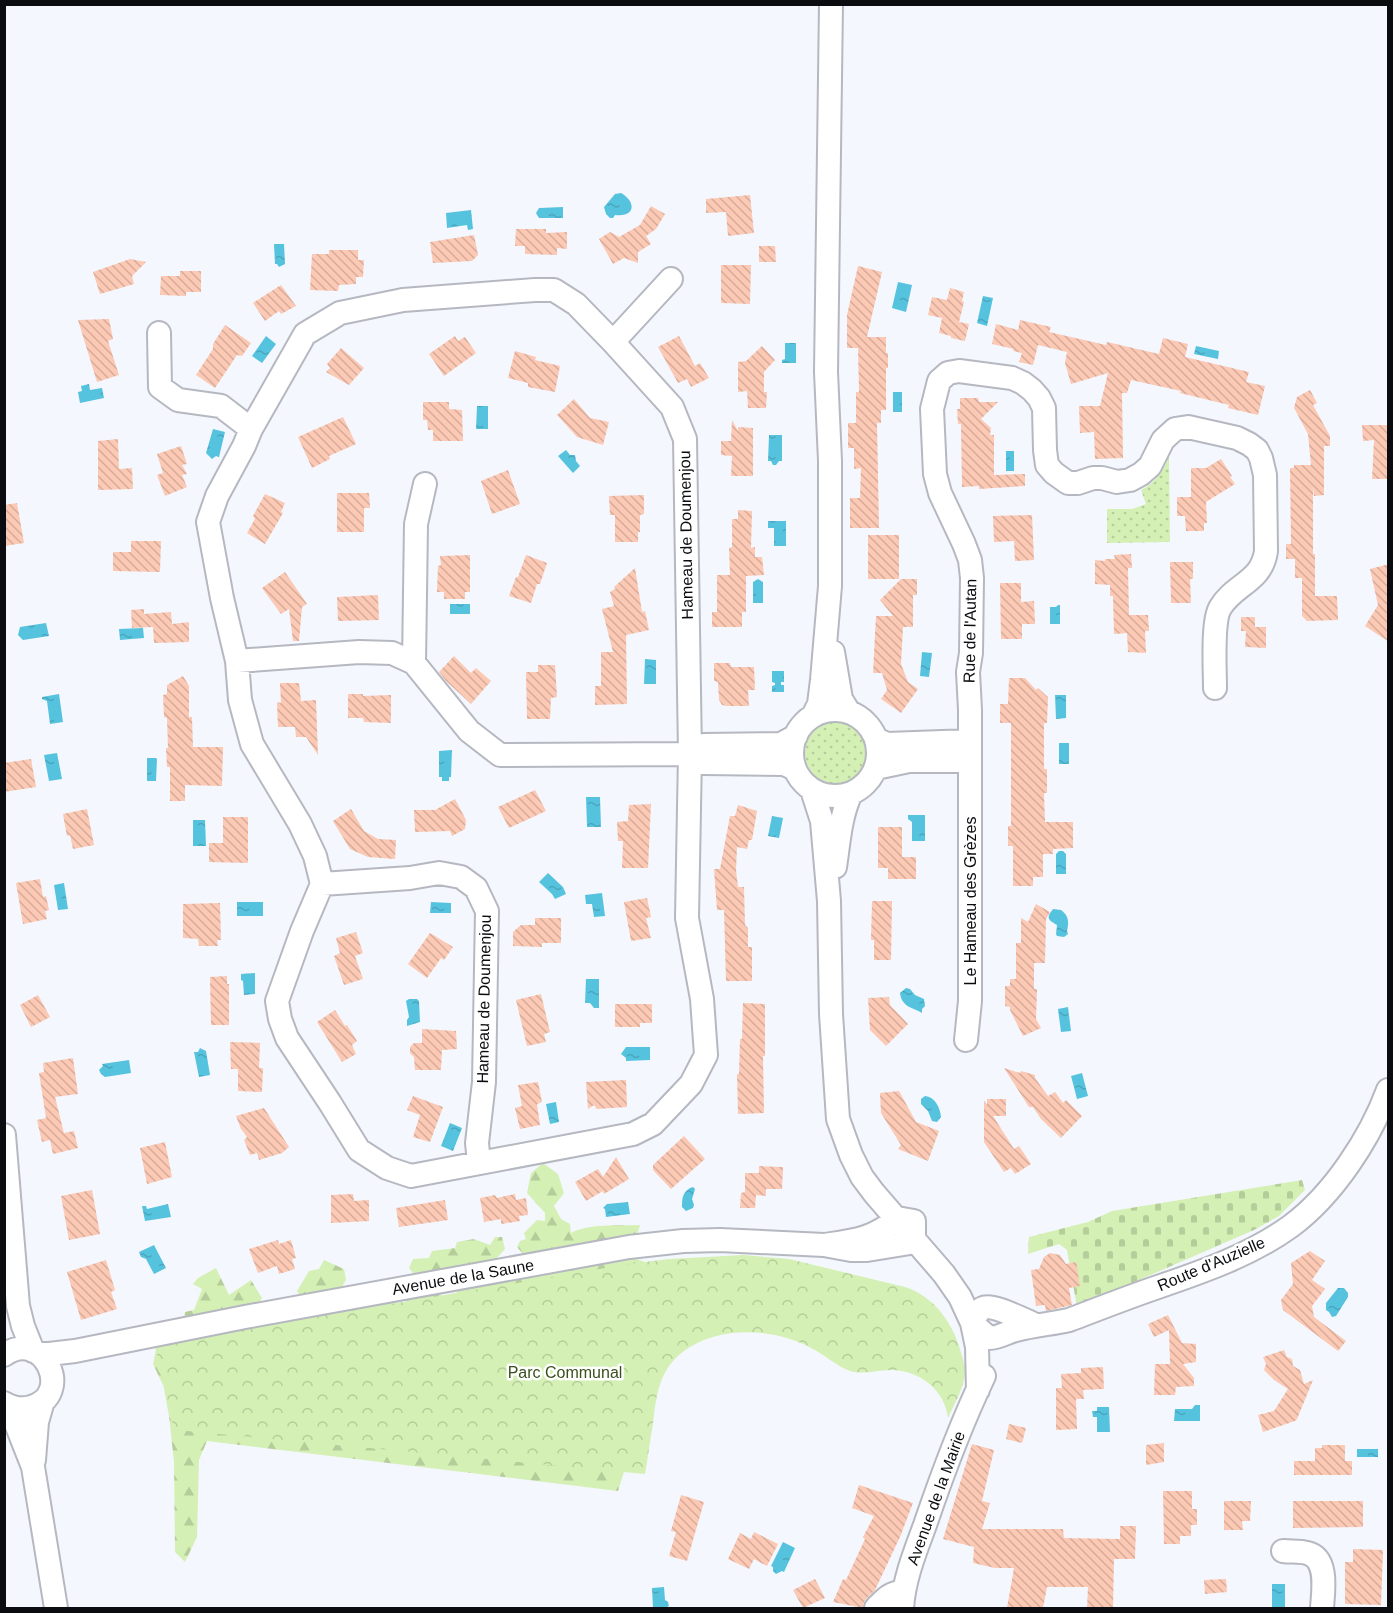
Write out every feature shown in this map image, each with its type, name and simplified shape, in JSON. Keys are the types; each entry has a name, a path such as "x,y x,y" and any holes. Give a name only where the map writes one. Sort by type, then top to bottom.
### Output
{"street":[{"path":"813,716 819,704 830,586 830,461 826,372 831,4"},
{"path":"613,342 671,279"},
{"name":"Hameau de Doumenjou","path":"535,290 554,290 576,303 672,408 685,439 690,754 687,918 702,999 706,1055 691,1084 653,1124 633,1134 411,1176 387,1168 359,1150 287,1038 276,1001 321,884 315,856 300,824 252,744 240,700 237,661 222,598 208,522 217,496 251,429 305,334 340,313 403,300 535,290"},
{"path":"159,333 160,387 178,400 221,406 251,429"},
{"name":"Rue de l'Autan","path":"970,710 968,672 971,653 972,578 970,560 940,493 935,474 932,409 939,381 948,373 959,371 1012,378 1032,390 1044,408 1047,465 1068,483 1078,483 1093,478 1117,482 1130,480 1150,466 1163,440 1175,429 1188,427 1237,438 1257,450 1264,475 1265,561 1258,572 1230,595 1219,609 1215,622 1215,688"},
{"path":"414,663 416,524 425,484"},
{"path":"827,618 841,699 849,712"},
{"path":"237,661 359,652 392,653 414,663 469,731 500,755 690,754 704,745 781,744 796,736"},
{"path":"831,710 849,712 861,718 876,739 878,759 876,768 862,788 842,796 822,794 813,790 799,777 795,769 792,752 796,736 806,721 813,716 831,710"},
{"name":"Le Hameau des Grèzes","path":"966,1040 970,1001 970,710"},
{"path":"876,739 887,744 970,751"},
{"path":"876,768 970,751"},
{"path":"690,754 703,763 784,764 795,769"},
{"path":"813,790 822,821 829,901"},
{"path":"829,901 841,821 851,793"},
{"name":"Hameau de Doumenjou","path":"321,884 410,878 439,873 461,877 476,888 487,911 484,1082 477,1143 478,1163"},
{"name":"Avenue de la Mairie","path":"829,901 831,1014 837,1096 863,1157 908,1226 961,1274 972,1291 980,1323 977,1347 978,1390 936,1491 912,1561 902,1600"},
{"name":"Route d'Auzielle","path":"980,1323 995,1338 1036,1325 1069,1320 1191,1276 1269,1240 1292,1225 1326,1192 1345,1169 1374,1124 1389,1090"},
{"path":"4,1135 18,1306 23,1326 36,1352 47,1362 52,1372 48,1392 37,1422 33,1467"},
{"name":"Avenue de la Saune","path":"6,1354 24,1349 49,1354 75,1351 628,1247 683,1241 720,1240 824,1245 908,1226"},
{"path":"6,1354 18,1306"},
{"path":"980,1323 986,1306 1000,1309 1036,1325"},
{"name":"Avenue de la Saune","path":"48,1392 79,1360 105,1344"},
{"path":"7,1404 18,1409 27,1409 36,1406 48,1392"},
{"path":"7,1404 33,1467 56,1608"},
{"path":"1283,1551 1309,1553 1317,1558 1323,1571 1322,1608"},
{"path":"876,1608 895,1592 902,1600"}],"green space":[{"path":"1169,456 1170,542 1107,543 1107,509 1132,509 1146,504 1141,490 1158,476"},
{"path":"830,722 842,722 858,731 865,741 867,753 865,765 858,775 842,784 830,784 819,779 810,770 805,759 805,747 810,736 819,727"},
{"name":"Parc Communal","path":"543,1163 558,1174 564,1193 554,1206 561,1219 570,1224 571,1233 595,1226 640,1225 631,1257 645,1262 628,1459 618,1491 207,1441 199,1460 197,1537 185,1562 175,1552 174,1462 169,1416 198,1414 163,1385 153,1364 156,1350 182,1336 185,1312 194,1310 202,1289 193,1284 198,1278 216,1268 229,1295 251,1280 262,1298 256,1311 303,1300 297,1291 309,1271 319,1269 324,1260 344,1269 346,1280 340,1290 372,1301 406,1302 415,1289 432,1289 442,1296 457,1293 449,1274 430,1270 426,1276 418,1279 409,1268 413,1259 429,1258 432,1251 455,1248 457,1242 474,1239 490,1245 495,1237 502,1237 505,1249 496,1259 471,1272 578,1263 597,1265 606,1253 589,1248 553,1249 542,1260 525,1256 517,1247 520,1241 526,1239 524,1233 537,1220 545,1221 545,1213 527,1193 531,1173"},
{"path":"1302,1180 1305,1190 1279,1216 1254,1230 1077,1307 1067,1250 1059,1244 1028,1254 1029,1237 1088,1222 1112,1211"},
{"name":"Parc Communal","path":"743,1255 789,1259 905,1287 935,1305 949,1323 965,1366 962,1388 948,1418 942,1399 921,1378 891,1370 850,1371 796,1341 764,1333 747,1332 730,1333 698,1343 684,1351 669,1366 658,1393 645,1474 176,1430 169,1416 154,1344 629,1264 669,1259"}],"water":[{"path":"621,193 630,201 632,208 627,214 610,218 604,207 615,194"},
{"path":"563,207 563,218 539,218 536,213 539,208"},
{"path":"471,210 473,229 468,230 467,225 447,228 446,213"},
{"path":"274,244 284,244 285,264 279,267 275,264"},
{"path":"898,282 912,285 906,312 892,308"},
{"path":"983,296 993,298 987,326 977,323"},
{"path":"266,336 276,344 262,363 252,356"},
{"path":"785,343 796,343 796,363 782,363 785,359"},
{"path":"1196,346 1219,351 1218,359 1194,354"},
{"path":"89,384 90,390 102,388 104,398 80,403 78,392 82,391 81,386"},
{"path":"893,392 902,392 902,412 893,412"},
{"path":"477,406 488,406 488,429 476,429"},
{"path":"213,429 225,432 219,457 212,459 206,453"},
{"path":"769,435 782,435 782,461 776,465 768,461"},
{"path":"566,450 570,455 575,455 580,466 573,473 558,456"},
{"path":"1006,451 1014,451 1014,471 1006,471"},
{"path":"768,521 786,521 786,546 774,546 774,528 768,528"},
{"path":"758,579 763,582 763,603 753,603 753,582"},
{"path":"450,604 470,604 470,614 450,614"},
{"path":"1060,605 1060,624 1050,624 1050,607"},
{"path":"46,623 49,636 23,640 18,635 20,627"},
{"path":"143,628 144,638 120,640 119,629"},
{"path":"922,652 932,653 929,677 920,676"},
{"path":"645,659 656,660 656,684 644,684"},
{"path":"772,671 784,671 784,682 781,682 781,685 784,685 784,692 772,692 772,686 775,683 772,682"},
{"path":"59,694 63,722 50,724 47,701 42,697"},
{"path":"1055,695 1066,695 1066,718 1056,719"},
{"path":"1059,743 1069,743 1069,764 1059,764"},
{"path":"452,750 451,777 449,781 442,781 442,777 439,777 439,751"},
{"path":"57,753 62,779 49,781 44,755"},
{"path":"147,758 157,759 156,781 147,781"},
{"path":"586,797 600,797 601,827 587,827"},
{"path":"908,815 925,815 925,841 912,841 912,822 908,819"},
{"path":"772,816 783,818 779,838 768,836"},
{"path":"193,820 205,820 206,846 193,846"},
{"path":"1059,851 1066,854 1066,874 1056,874 1056,854"},
{"path":"548,873 563,887 566,894 555,899 539,882"},
{"path":"64,883 68,909 58,910 54,885"},
{"path":"602,893 605,916 594,917 592,904 586,904 585,895"},
{"path":"237,902 263,902 263,916 237,916"},
{"path":"431,902 451,903 451,913 430,913"},
{"path":"1053,909 1061,910 1067,917 1068,934 1064,937 1057,936 1057,925 1049,919"},
{"path":"255,973 255,994 244,995 241,974"},
{"path":"586,979 599,979 599,1008 585,1003"},
{"path":"906,988 924,999 925,1006 922,1013 903,1002 900,993"},
{"path":"409,999 419,1001 420,1022 407,1026 409,1017 406,1001"},
{"path":"1068,1007 1071,1031 1061,1032 1058,1009"},
{"path":"626,1047 650,1047 650,1060 626,1061 621,1054"},
{"path":"200,1048 206,1051 210,1075 199,1077 194,1052 198,1052"},
{"path":"129,1060 131,1073 105,1077 99,1070 102,1064"},
{"path":"1082,1073 1088,1096 1077,1099 1071,1076"},
{"path":"925,1096 932,1098 938,1106 941,1117 937,1122 932,1121 928,1111 921,1104 921,1099"},
{"path":"556,1102 559,1122 550,1124 546,1104"},
{"path":"450,1123 462,1128 453,1151 441,1146"},
{"path":"690,1188 695,1189 692,1199 694,1205 686,1211 682,1207 682,1199"},
{"path":"628,1202 630,1214 606,1217 603,1208 607,1204"},
{"path":"168,1204 171,1217 145,1221 142,1206 146,1206 147,1209"},
{"path":"154,1245 166,1268 154,1274 146,1259 141,1257 139,1252"},
{"path":"1338,1288 1344,1288 1348,1297 1336,1316 1332,1317 1326,1310 1326,1303"},
{"path":"1195,1405 1200,1405 1200,1421 1174,1421 1175,1409 1192,1409"},
{"path":"1097,1407 1109,1407 1110,1432 1097,1432 1097,1417 1093,1417 1092,1411 1097,1411"},
{"path":"1357,1449 1378,1449 1378,1457 1357,1457"},
{"path":"783,1542 795,1548 784,1572 776,1574 771,1566"},
{"path":"1272,1584 1285,1584 1285,1608 1272,1608"},
{"path":"664,1587 665,1600 669,1606 653,1608 652,1588"}],"building":[{"path":"750,195 754,233 728,236 726,212 706,213 706,199"},
{"path":"651,206 665,214 656,229 646,236 651,244 638,252 638,263 624,258 613,264 599,239 610,232 619,237 640,225"},
{"path":"516,229 546,229 546,233 567,232 567,249 557,248 557,255 525,254 525,246 515,246"},
{"path":"474,235 478,255 472,261 433,263 430,242"},
{"path":"759,246 775,246 776,262 759,262"},
{"path":"329,250 358,250 358,260 364,260 363,277 356,277 356,284 339,285 338,291 310,290 312,254 329,254"},
{"path":"130,259 146,262 132,276 134,284 100,294 93,272"},
{"path":"721,265 751,265 750,304 721,303"},
{"path":"858,266 882,272 867,337 886,337 886,353 888,353 886,410 881,410 881,423 877,423 879,528 850,528 850,498 860,498 861,468 854,469 854,448 848,448 848,423 856,423 856,392 859,392 858,348 847,348 847,315"},
{"path":"180,271 201,271 201,292 186,292 186,296 160,295 161,276 180,276"},
{"path":"281,285 296,306 281,314 279,311 265,321 253,303"},
{"path":"950,288 964,292 959,322 969,324 965,341 939,333 942,318 928,315 932,297 947,300"},
{"path":"109,319 113,339 108,341 119,375 97,382 78,320"},
{"path":"1020,320 1051,327 1049,332 1159,354 1163,338 1188,344 1185,357 1249,372 1246,382 1265,386 1258,415 1228,408 1229,405 1180,393 1181,391 1131,380 1127,393 1122,393 1123,458 1095,459 1094,432 1080,433 1079,406 1100,406 1108,373 1071,384 1065,363 1067,352 1038,345 1033,365 1019,362 1022,353 992,344 996,324 1018,330"},
{"path":"225,325 251,343 242,356 237,355 215,388 196,375"},
{"path":"455,336 458,341 465,337 476,353 444,376 429,354"},
{"path":"679,336 695,366 700,363 709,378 691,387 687,379 678,383 658,347"},
{"path":"762,346 775,360 764,372 764,392 767,392 766,408 748,408 747,391 738,392 738,362 746,361"},
{"path":"341,348 364,368 349,385 326,372 330,368 327,364"},
{"path":"515,351 536,357 535,360 560,366 555,392 528,387 528,383 508,378"},
{"path":"1310,390 1317,403 1313,405 1330,436 1330,446 1324,446 1324,495 1314,496 1313,486 1315,596 1337,596 1338,620 1307,621 1302,616 1302,578 1295,578 1295,559 1286,559 1286,544 1291,544 1290,468 1294,468 1294,465 1311,465 1308,434 1294,408 1297,397"},
{"path":"960,398 978,398 979,402 998,402 981,419 991,428 990,435 994,435 994,475 1025,474 1025,486 979,489 979,486 962,487 961,424 958,424 957,409 960,409"},
{"path":"574,399 590,418 609,422 603,445 577,437 557,415"},
{"path":"423,402 449,402 449,409 462,410 463,441 433,441 433,430 428,430 427,420 423,420"},
{"path":"343,417 356,444 329,456 330,459 312,468 298,437"},
{"path":"732,420 738,431 738,427 753,428 753,476 731,476 732,456 721,455 721,441 731,441"},
{"path":"1362,425 1389,425 1389,479 1372,479 1374,440 1363,441"},
{"path":"118,439 119,469 132,468 133,489 98,490 98,441"},
{"path":"181,446 187,464 182,465 187,474 182,475 187,487 165,496 157,475 163,473 157,454"},
{"path":"1221,459 1235,484 1206,502 1207,523 1204,523 1204,531 1186,531 1185,516 1177,516 1177,497 1191,497 1191,468 1206,468"},
{"path":"508,470 520,504 492,514 481,481"},
{"path":"337,493 369,493 370,508 364,508 364,532 337,532"},
{"path":"265,494 285,503 281,512 283,513 265,544 247,533"},
{"path":"644,495 644,514 640,515 638,542 615,542 615,515 610,515 609,496"},
{"path":"17,503 24,543 4,546 4,505"},
{"path":"738,510 752,511 751,548 755,547 755,557 762,557 764,575 746,576 746,612 742,612 742,627 712,627 712,612 717,612 717,575 730,575 729,548 732,547 732,519 738,519"},
{"path":"1032,515 1034,560 1015,561 1014,541 994,542 993,516"},
{"path":"868,535 899,535 899,579 868,579"},
{"path":"131,541 161,541 160,572 113,571 113,552 131,552"},
{"path":"1131,554 1132,568 1128,568 1129,615 1148,615 1149,631 1145,631 1146,653 1128,652 1127,633 1114,634 1113,596 1110,596 1110,585 1095,584 1095,560 1105,561 1105,559 1115,559 1114,555"},
{"path":"470,555 470,592 465,592 465,599 444,599 444,592 437,592 440,556"},
{"path":"526,555 547,563 531,603 509,596"},
{"path":"1170,562 1193,562 1193,579 1190,579 1191,603 1171,603"},
{"path":"1389,564 1389,642 1365,626 1378,605 1370,569"},
{"path":"635,568 642,612 645,611 649,630 626,635 627,704 595,705 595,686 601,686 601,652 613,652 602,609 614,606 610,592"},
{"path":"285,572 307,604 302,607 299,641 293,641 289,609 281,614 262,588"},
{"path":"901,579 917,579 917,595 913,595 913,627 903,627 901,664 908,682 918,689 901,713 881,699 887,690 882,673 873,673 876,616 893,616 880,600"},
{"path":"1000,583 1021,583 1021,602 1034,601 1035,624 1022,624 1022,639 1001,639"},
{"path":"378,595 379,620 338,621 337,597"},
{"path":"144,609 144,614 171,612 172,624 189,622 189,642 154,643 153,627 132,628 131,610"},
{"path":"1241,617 1255,617 1255,627 1266,627 1266,648 1245,647 1246,631 1241,631"},
{"path":"454,656 471,673 476,668 491,681 471,704 439,672"},
{"path":"714,663 730,663 731,667 754,667 755,690 748,690 749,706 722,705 719,700 718,682 714,681"},
{"path":"538,665 555,665 557,697 551,698 550,719 527,719 526,672 538,672"},
{"path":"183,676 189,686 189,717 192,717 193,747 223,747 222,786 185,785 185,801 170,801 170,767 167,767 166,748 168,748 167,718 164,717 163,695 167,694 167,685"},
{"path":"1009,678 1025,678 1036,690 1038,688 1048,697 1047,723 1044,723 1044,769 1047,769 1047,793 1044,793 1045,822 1073,822 1073,848 1053,849 1053,854 1043,854 1043,877 1033,877 1033,886 1013,886 1013,846 1008,846 1008,826 1011,826 1011,723 1000,723 1000,704 1008,704"},
{"path":"280,683 299,683 301,701 316,700 318,755 306,737 296,737 295,727 278,727 277,702 281,703"},
{"path":"348,694 391,695 391,723 364,722 363,718 348,718"},
{"path":"31,759 36,787 4,792 4,763"},
{"path":"535,790 546,811 509,828 498,807"},
{"path":"455,799 466,820 465,829 452,836 450,831 415,832 414,810 435,810"},
{"path":"651,804 648,868 622,868 623,841 618,841 617,822 628,821 629,805"},
{"path":"738,805 757,811 752,840 749,840 747,849 737,847 736,870 738,887 744,887 745,925 748,928 748,947 752,947 752,981 726,981 724,910 717,910 714,869 720,869 730,816 735,816"},
{"path":"87,809 94,845 73,849 70,835 67,836 63,814"},
{"path":"351,809 364,831 378,839 396,840 395,859 368,857 350,849 333,821"},
{"path":"223,817 248,817 248,863 209,862 209,843 223,843"},
{"path":"878,827 902,827 902,857 916,857 916,879 888,879 888,868 878,868"},
{"path":"40,879 43,897 46,896 49,910 45,911 47,919 23,924 16,883"},
{"path":"647,898 651,917 646,918 651,938 631,941 624,902"},
{"path":"872,901 892,901 891,960 874,960 874,940 871,940"},
{"path":"220,903 221,940 217,940 218,946 199,946 198,939 183,938 183,904"},
{"path":"1036,904 1050,912 1046,919 1045,963 1034,963 1034,989 1037,989 1036,1019 1041,1028 1023,1036 1010,1007 1005,1006 1005,986 1010,986 1010,979 1016,979 1016,943 1021,943 1021,918 1028,922"},
{"path":"535,918 561,918 561,943 542,943 542,947 513,946 513,932 521,925 535,925"},
{"path":"356,932 363,953 355,956 363,979 344,985 334,956 340,953 336,938"},
{"path":"430,933 453,947 444,960 441,958 427,978 408,964"},
{"path":"227,976 229,1025 211,1025 210,977"},
{"path":"541,994 550,1032 544,1034 546,1042 527,1046 516,1000"},
{"path":"38,995 50,1017 31,1027 20,1005"},
{"path":"889,997 890,1005 908,1024 886,1046 870,1030 868,998"},
{"path":"743,1003 765,1004 764,1113 738,1114 737,1074 739,1074 740,1039 742,1039"},
{"path":"615,1004 652,1004 652,1023 640,1023 640,1027 615,1027"},
{"path":"335,1010 357,1041 352,1045 356,1054 342,1062 317,1022"},
{"path":"422,1029 456,1031 457,1049 442,1050 441,1070 415,1070 410,1047 414,1043 422,1043"},
{"path":"230,1042 260,1043 259,1068 263,1068 262,1092 238,1091 238,1069 231,1069"},
{"path":"73,1058 78,1094 55,1097 64,1133 74,1131 78,1148 53,1154 50,1140 42,1142 37,1120 46,1118 39,1073 44,1072 43,1063"},
{"path":"1004,1068 1035,1075 1048,1096 1055,1092 1063,1103 1066,1100 1082,1116 1061,1138 1041,1119 1033,1107 1029,1107"},
{"path":"626,1080 627,1107 597,1109 594,1105 588,1109 586,1082"},
{"path":"538,1082 542,1102 537,1104 540,1125 520,1129 515,1108 522,1106 518,1085"},
{"path":"899,1091 916,1122 939,1131 928,1161 898,1149 901,1145 881,1113 880,1093"},
{"path":"413,1096 443,1107 430,1142 413,1137 420,1115 407,1110"},
{"path":"987,1099 1006,1099 1006,1116 993,1116 1014,1149 1019,1146 1031,1164 1015,1174 1011,1168 1004,1172 984,1142 984,1101 987,1105"},
{"path":"264,1108 289,1147 282,1153 259,1160 257,1153 250,1155 244,1140 247,1137 236,1116"},
{"path":"684,1136 705,1159 671,1189 653,1170 653,1165"},
{"path":"165,1142 172,1177 147,1184 140,1148"},
{"path":"616,1157 629,1179 604,1194 603,1191 586,1201 575,1182 598,1169 603,1177"},
{"path":"759,1166 783,1167 782,1189 766,1189 766,1196 756,1195 755,1208 740,1208 741,1193 745,1192 745,1173 759,1173"},
{"path":"92,1190 100,1234 69,1240 61,1196"},
{"path":"353,1194 354,1201 369,1200 369,1221 331,1223 331,1195"},
{"path":"515,1194 516,1200 526,1198 528,1215 519,1216 520,1221 501,1224 501,1219 484,1222 480,1198 495,1195 497,1198"},
{"path":"445,1200 448,1220 399,1227 396,1208"},
{"path":"278,1240 279,1244 291,1240 296,1258 292,1259 295,1269 279,1274 277,1266 258,1273 249,1249"},
{"path":"1310,1251 1325,1261 1312,1280 1325,1289 1312,1306 1314,1317 1346,1341 1338,1351 1283,1310 1281,1300 1293,1284 1291,1263"},
{"path":"1050,1253 1060,1255 1066,1264 1076,1262 1080,1286 1069,1288 1072,1305 1046,1311 1045,1305 1036,1306 1031,1270 1039,1269 1044,1257"},
{"path":"106,1260 115,1290 111,1292 117,1309 81,1320 67,1272"},
{"path":"1168,1315 1182,1343 1196,1344 1196,1362 1183,1364 1194,1378 1194,1386 1176,1387 1175,1395 1154,1395 1155,1364 1170,1364 1169,1330 1154,1337 1148,1324"},
{"path":"1284,1350 1287,1357 1292,1359 1293,1366 1300,1370 1304,1384 1313,1380 1297,1419 1263,1432 1258,1415 1274,1411 1288,1389 1264,1370 1266,1364 1263,1357"},
{"path":"1103,1367 1104,1389 1083,1390 1084,1399 1076,1399 1077,1429 1056,1430 1056,1388 1062,1388 1061,1374 1081,1373 1081,1368"},
{"path":"1009,1424 1026,1428 1022,1443 1006,1439"},
{"path":"1164,1443 1164,1462 1146,1465 1146,1445"},
{"path":"972,1444 994,1450 982,1501 990,1503 982,1529 1063,1529 1064,1538 1120,1539 1120,1526 1136,1526 1135,1559 1114,1559 1113,1608 1087,1608 1088,1587 1047,1587 1043,1608 1007,1608 1014,1568 995,1568 973,1563 974,1547 943,1539"},
{"path":"1322,1445 1345,1445 1345,1461 1352,1461 1352,1475 1294,1475 1294,1461 1315,1461 1315,1448 1322,1448"},
{"path":"859,1485 913,1503 875,1590 866,1599 863,1608 833,1602 843,1579 846,1580 874,1516 852,1508"},
{"path":"1163,1491 1192,1491 1192,1509 1197,1509 1197,1525 1191,1525 1191,1536 1180,1536 1180,1544 1164,1544"},
{"path":"681,1495 704,1502 687,1561 669,1556 676,1532 671,1531"},
{"path":"1224,1501 1251,1501 1250,1521 1242,1521 1243,1530 1224,1530"},
{"path":"1293,1501 1363,1501 1363,1527 1293,1528"},
{"path":"754,1532 778,1544 767,1566 754,1559 749,1569 728,1559 740,1533 751,1539"},
{"path":"1353,1549 1383,1550 1381,1605 1345,1604 1345,1562 1353,1562"},
{"path":"815,1579 825,1598 803,1608 793,1590"},
{"path":"1226,1579 1227,1592 1205,1594 1204,1580"}]}
